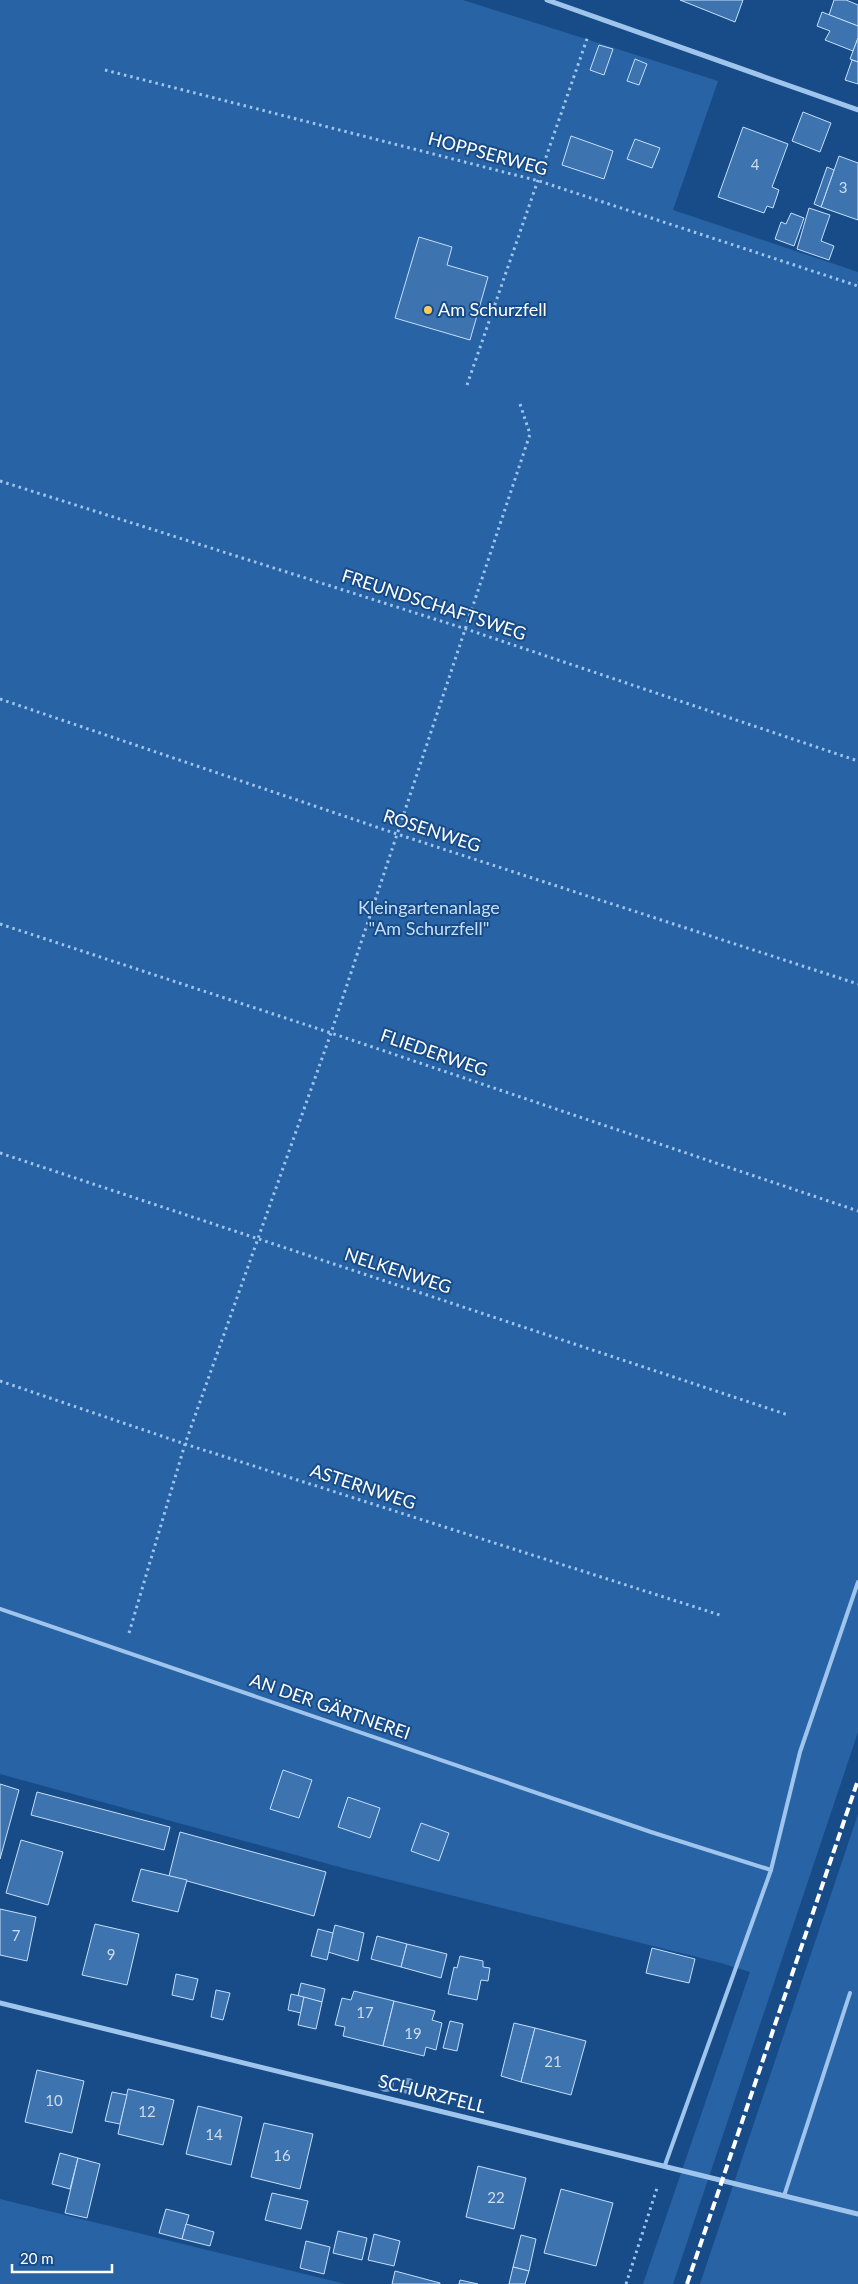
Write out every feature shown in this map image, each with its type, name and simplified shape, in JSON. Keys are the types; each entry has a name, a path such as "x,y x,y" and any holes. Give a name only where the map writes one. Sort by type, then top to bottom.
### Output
{"street":[{"path":"548,0 563,2 595,17 858,110"},
{"name":"SCHURZFELL","path":"0,2003 858,2214"}],"lane":[{"path":"665,2165 771,1870 800,1752 858,1582"},
{"name":"AN DER GÄRTNEREI","path":"0,1609 651,1832 771,1870"},
{"path":"784,2196 850,1993"}],"path":[{"path":"466,385 595,17"},
{"name":"HOPPSERWEG","path":"105,70 539,180 858,286"},
{"path":"124,1651 185,1444 256,1238 331,1033 530,434 520,404"},
{"name":"FREUNDSCHAFTSWEG","path":"0,481 466,629 858,761"},
{"name":"ROSENWEG","path":"0,699 397,834 858,984"},
{"name":"FLIEDERWEG","path":"0,924 331,1033 858,1211"},
{"name":"NELKENWEG","path":"0,1153 788,1415"},
{"name":"ASTERNWEG","path":"0,1381 185,1444 720,1615"},
{"path":"626,2284 665,2165"}],"green space":[{"name":"Kleingartenanlage \"Am Schurzfell\"","path":"0,0 463,0 718,81 673,210 858,272 858,1732 673,2284 643,2284 750,1972 721,1963 343,1868 0,1774"},
{"path":"858,1814 858,2284 700,2284"},
{"path":"0,2199 345,2284 0,2284"}],"building":[{"path":"680,0 743,0 735,22"},
{"path":"834,0 846,0 858,5 858,26 829,15"},
{"path":"822,12 858,26 858,38 853,51 825,40 830,31 817,26"},
{"path":"858,38 858,62 850,59"},
{"path":"599,45 613,49 604,75 590,70"},
{"path":"635,59 647,64 639,85 627,81"},
{"path":"852,60 858,62 858,84 845,80"},
{"path":"803,112 831,123 820,152 792,141"},
{"path":"743,127 788,144 772,187 779,190 773,208 767,206 764,213 718,197"},
{"path":"571,136 613,151 604,179 562,165"},
{"path":"635,139 660,148 652,168 627,159"},
{"path":"839,156 858,163 858,220 821,207"},
{"path":"827,167 834,170 821,207 814,204"},
{"path":"809,208 830,215 821,241 834,246 829,260 797,249"},
{"path":"791,213 804,218 794,246 775,239 781,222 786,224"},
{"path":"419,237 452,247 447,265 488,277 470,340 395,318"},
{"path":"283,1770 312,1780 299,1818 270,1809"},
{"path":"0,1784 19,1790 0,1859"},
{"path":"37,1792 170,1827 164,1850 31,1815"},
{"path":"348,1797 380,1808 370,1838 338,1827"},
{"path":"421,1823 449,1833 439,1861 411,1851"},
{"path":"180,1832 326,1872 314,1916 169,1876"},
{"path":"21,1840 63,1852 48,1905 6,1893"},
{"path":"141,1869 187,1880 178,1912 132,1901"},
{"path":"0,1909 36,1917 27,1961 0,1955"},
{"path":"95,1924 139,1934 127,1985 82,1975"},
{"path":"335,1925 364,1933 358,1961 328,1952"},
{"path":"318,1929 333,1933 327,1960 311,1956"},
{"path":"377,1936 407,1944 401,1967 371,1959"},
{"path":"407,1944 447,1954 441,1978 401,1967"},
{"path":"652,1948 695,1959 689,1983 646,1973"},
{"path":"460,1956 483,1961 483,1967 490,1968 488,1981 481,1980 477,2000 448,1994 454,1967 457,1968"},
{"path":"176,1974 198,1979 193,2000 172,1995"},
{"path":"301,1983 325,1989 322,2002 298,1996"},
{"path":"216,1990 230,1993 223,2020 211,2017"},
{"path":"354,1991 394,2001 383,2046 343,2036 345,2027 335,2025 342,1998 351,2000"},
{"path":"291,1994 304,1997 301,2013 288,2010"},
{"path":"304,1997 322,2002 316,2029 298,2025"},
{"path":"394,2001 435,2011 432,2020 442,2023 436,2050 426,2047 424,2056 383,2046"},
{"path":"450,2021 463,2024 457,2051 443,2048"},
{"path":"514,2023 535,2028 521,2082 501,2076"},
{"path":"535,2028 586,2041 571,2095 521,2082"},
{"path":"37,2070 84,2081 72,2133 25,2122"},
{"path":"128,2089 174,2100 163,2145 118,2134"},
{"path":"112,2092 127,2095 120,2124 105,2121"},
{"path":"198,2106 242,2117 231,2165 186,2154"},
{"path":"264,2123 313,2134 300,2189 251,2177"},
{"path":"60,2153 78,2158 70,2189 52,2184"},
{"path":"78,2158 100,2164 87,2218 65,2213"},
{"path":"478,2166 526,2178 514,2229 466,2217"},
{"path":"561,2189 613,2203 596,2266 544,2253"},
{"path":"272,2193 308,2201 301,2229 265,2220"},
{"path":"166,2209 189,2215 182,2239 159,2233"},
{"path":"186,2224 214,2232 210,2246 182,2239"},
{"path":"338,2231 367,2238 362,2260 333,2253"},
{"path":"374,2234 400,2241 394,2266 368,2260"},
{"path":"521,2235 536,2239 529,2271 513,2267"},
{"path":"306,2241 330,2247 324,2274 300,2268"},
{"path":"513,2267 529,2271 525,2284 509,2284"},
{"path":"395,2271 440,2283 440,2284 392,2284"},
{"path":"460,2280 478,2284 459,2284"}],"railway":[{"path":"687,2284 858,1780"}],"place":[{"name":"Am Schurzfell","path":"428,310"}]}
